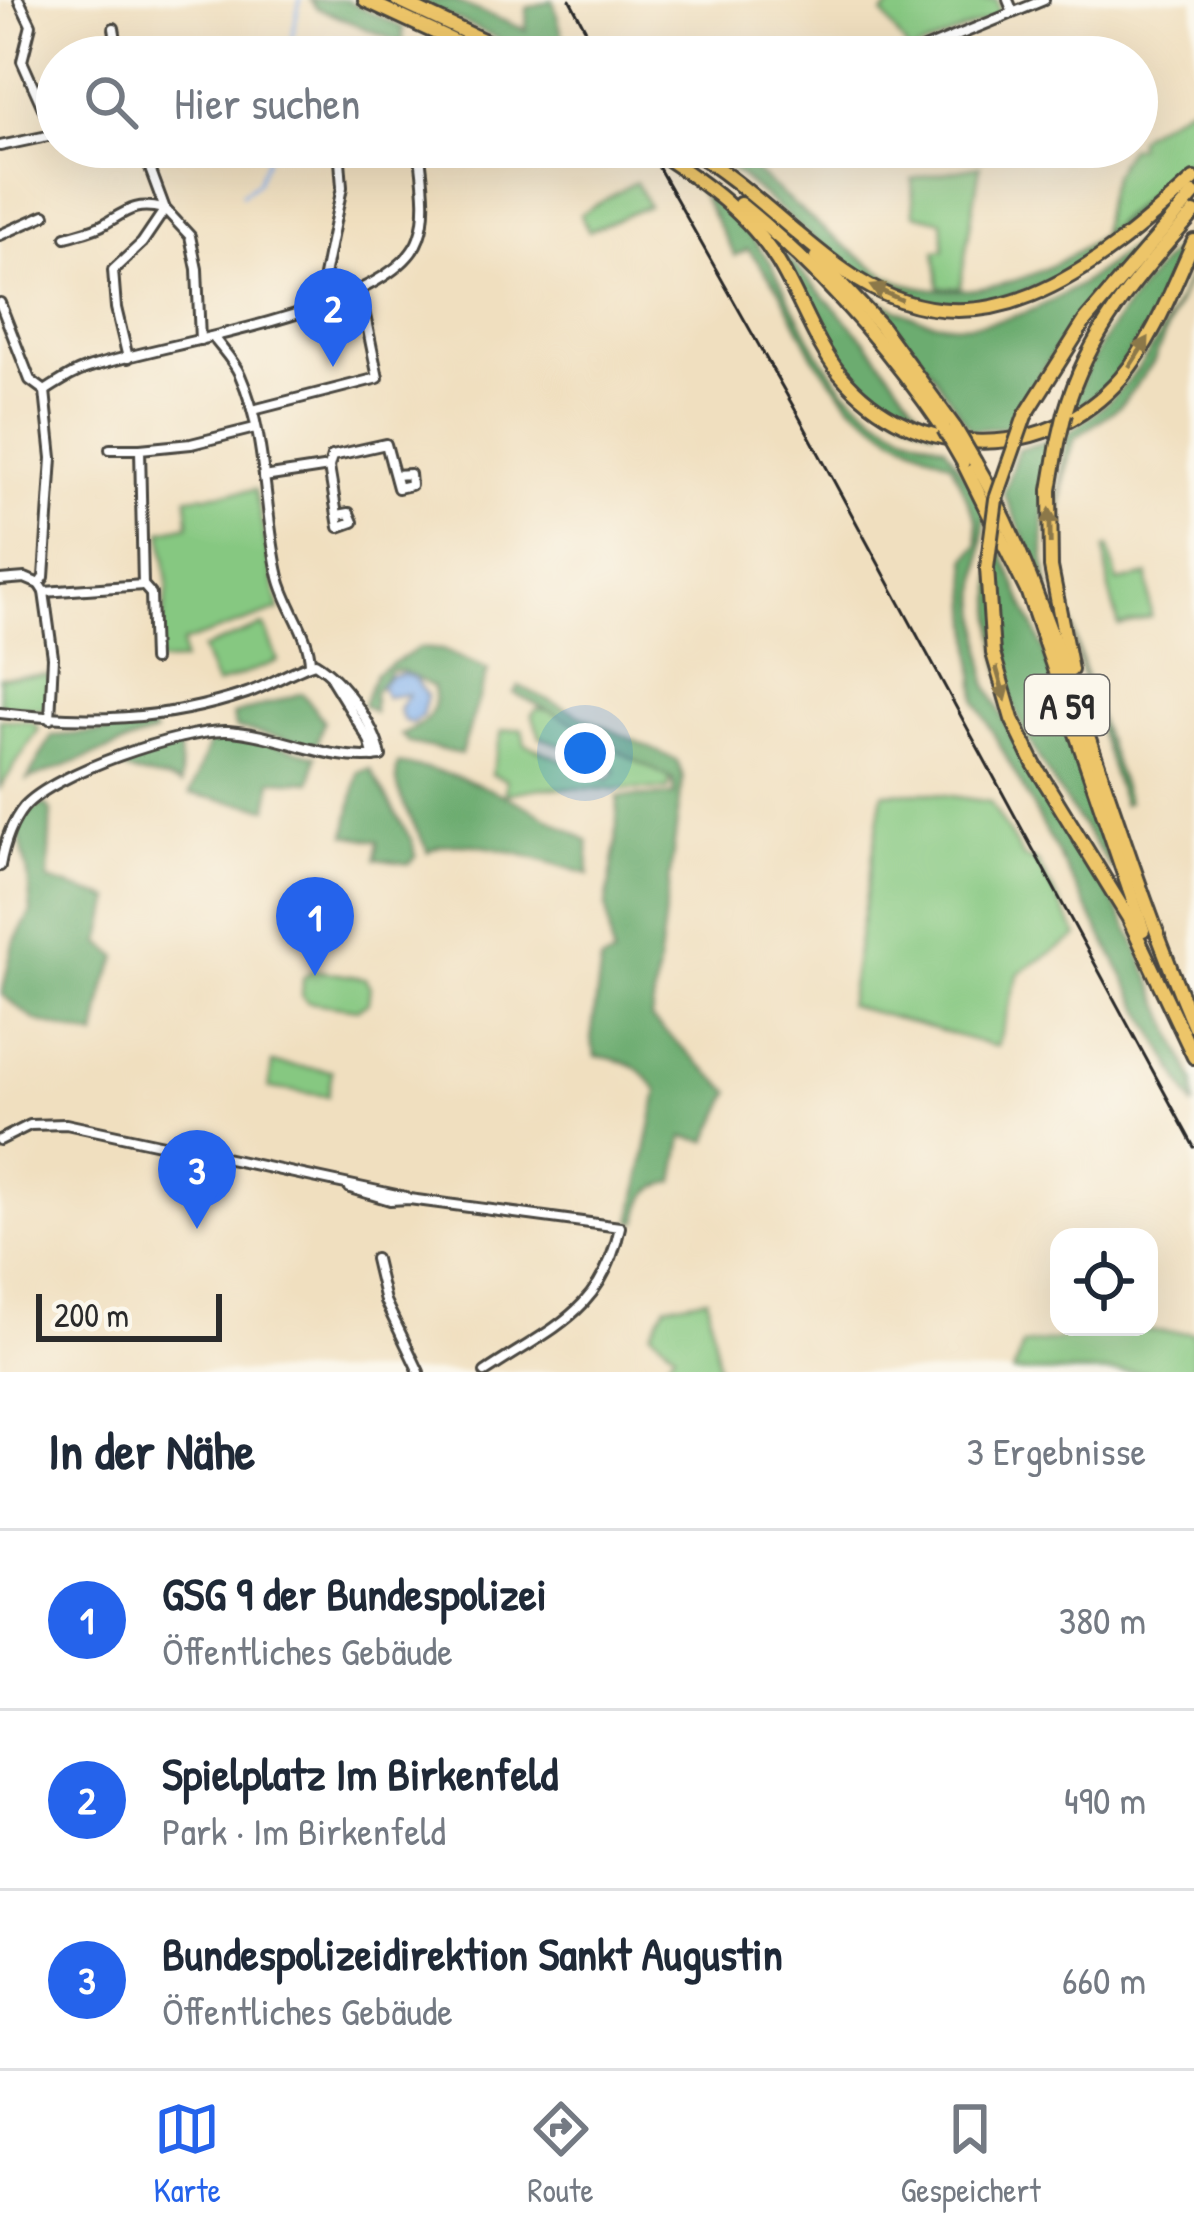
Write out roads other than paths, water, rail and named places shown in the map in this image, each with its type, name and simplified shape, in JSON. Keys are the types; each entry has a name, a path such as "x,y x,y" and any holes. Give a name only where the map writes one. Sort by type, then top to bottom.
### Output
{"highway":[{"path":"365,0 401,5 472,36"},
{"path":"401,5 413,22 443,36"},
{"path":"688,168 762,238 826,352 856,390 909,427 960,442 1027,437 1066,421 1103,396 1148,338 1194,241"},
{"name":"A 59","path":"696,168 761,206 835,275 901,351 1020,549 1073,683 1122,837 1194,1026"},
{"path":"703,168 749,190 827,257 871,287 918,304 964,310 1018,302 1064,281 1118,245 1194,179"},
{"path":"1150,957 1096,859 1034,764 1012,718 993,653 987,568 996,499 1025,416 1085,321 1194,194"},
{"path":"1073,683 1050,548 1050,490 1065,413 1083,360 1107,316 1194,213"},
{"name":"A 59","path":"969,462 1028,593 1150,957 1194,1057"}],"street":[{"path":"19,0 32,25 22,50 23,65 36,92"},
{"path":"1008,0 1013,12"},
{"path":"955,36 1044,0"},
{"path":"114,28 115,36"},
{"path":"0,146 36,138"},
{"path":"150,168 165,209 190,236 197,269 200,340"},
{"path":"328,301 324,277 342,187 341,168"},
{"path":"45,391 88,367 213,337 360,292 398,269 420,237 424,211 421,168"},
{"path":"66,237 104,225 135,205 165,209"},
{"path":"128,358 113,270 142,243 165,209"},
{"path":"0,235 45,215"},
{"path":"253,410 378,378 360,292"},
{"path":"0,303 30,380 45,391 52,458 42,588 53,657 50,719"},
{"path":"213,337 238,370 253,410 278,574 292,616 309,646 310,664"},
{"path":"110,449 191,444 255,428"},
{"path":"338,515 328,466 332,456 386,444 395,475"},
{"path":"140,449 143,585 151,594 153,660"},
{"path":"264,477 328,466"},
{"path":"0,580 25,578 42,588 143,585"},
{"path":"0,713 111,721 194,709 266,686 310,664 319,665 357,717 377,757 344,757 235,732 177,736 41,792 15,819 0,866"},
{"path":"0,1140 30,1125 66,1124 350,1188 620,1227 606,1276 589,1300 485,1372"},
{"path":"375,1259 385,1301 420,1371"}],"water":[{"path":"390,676 414,678 427,696 422,716 412,723 404,721 399,709 408,694 386,697 380,686"}],"waterway":[{"path":"292,36 300,0"},
{"path":"242,194 258,182 263,168"}],"railway":[{"path":"570,0 589,36"},
{"path":"659,168 797,413 1194,1147"}],"place":[{"name":"Spielplatz Im Birkenfeld","path":"333,367"},
{"name":"GSG 9 der Bundespolizei","path":"315,976"},
{"name":"Bundespolizeidirektion Sankt Augustin","path":"197,1229"}]}
